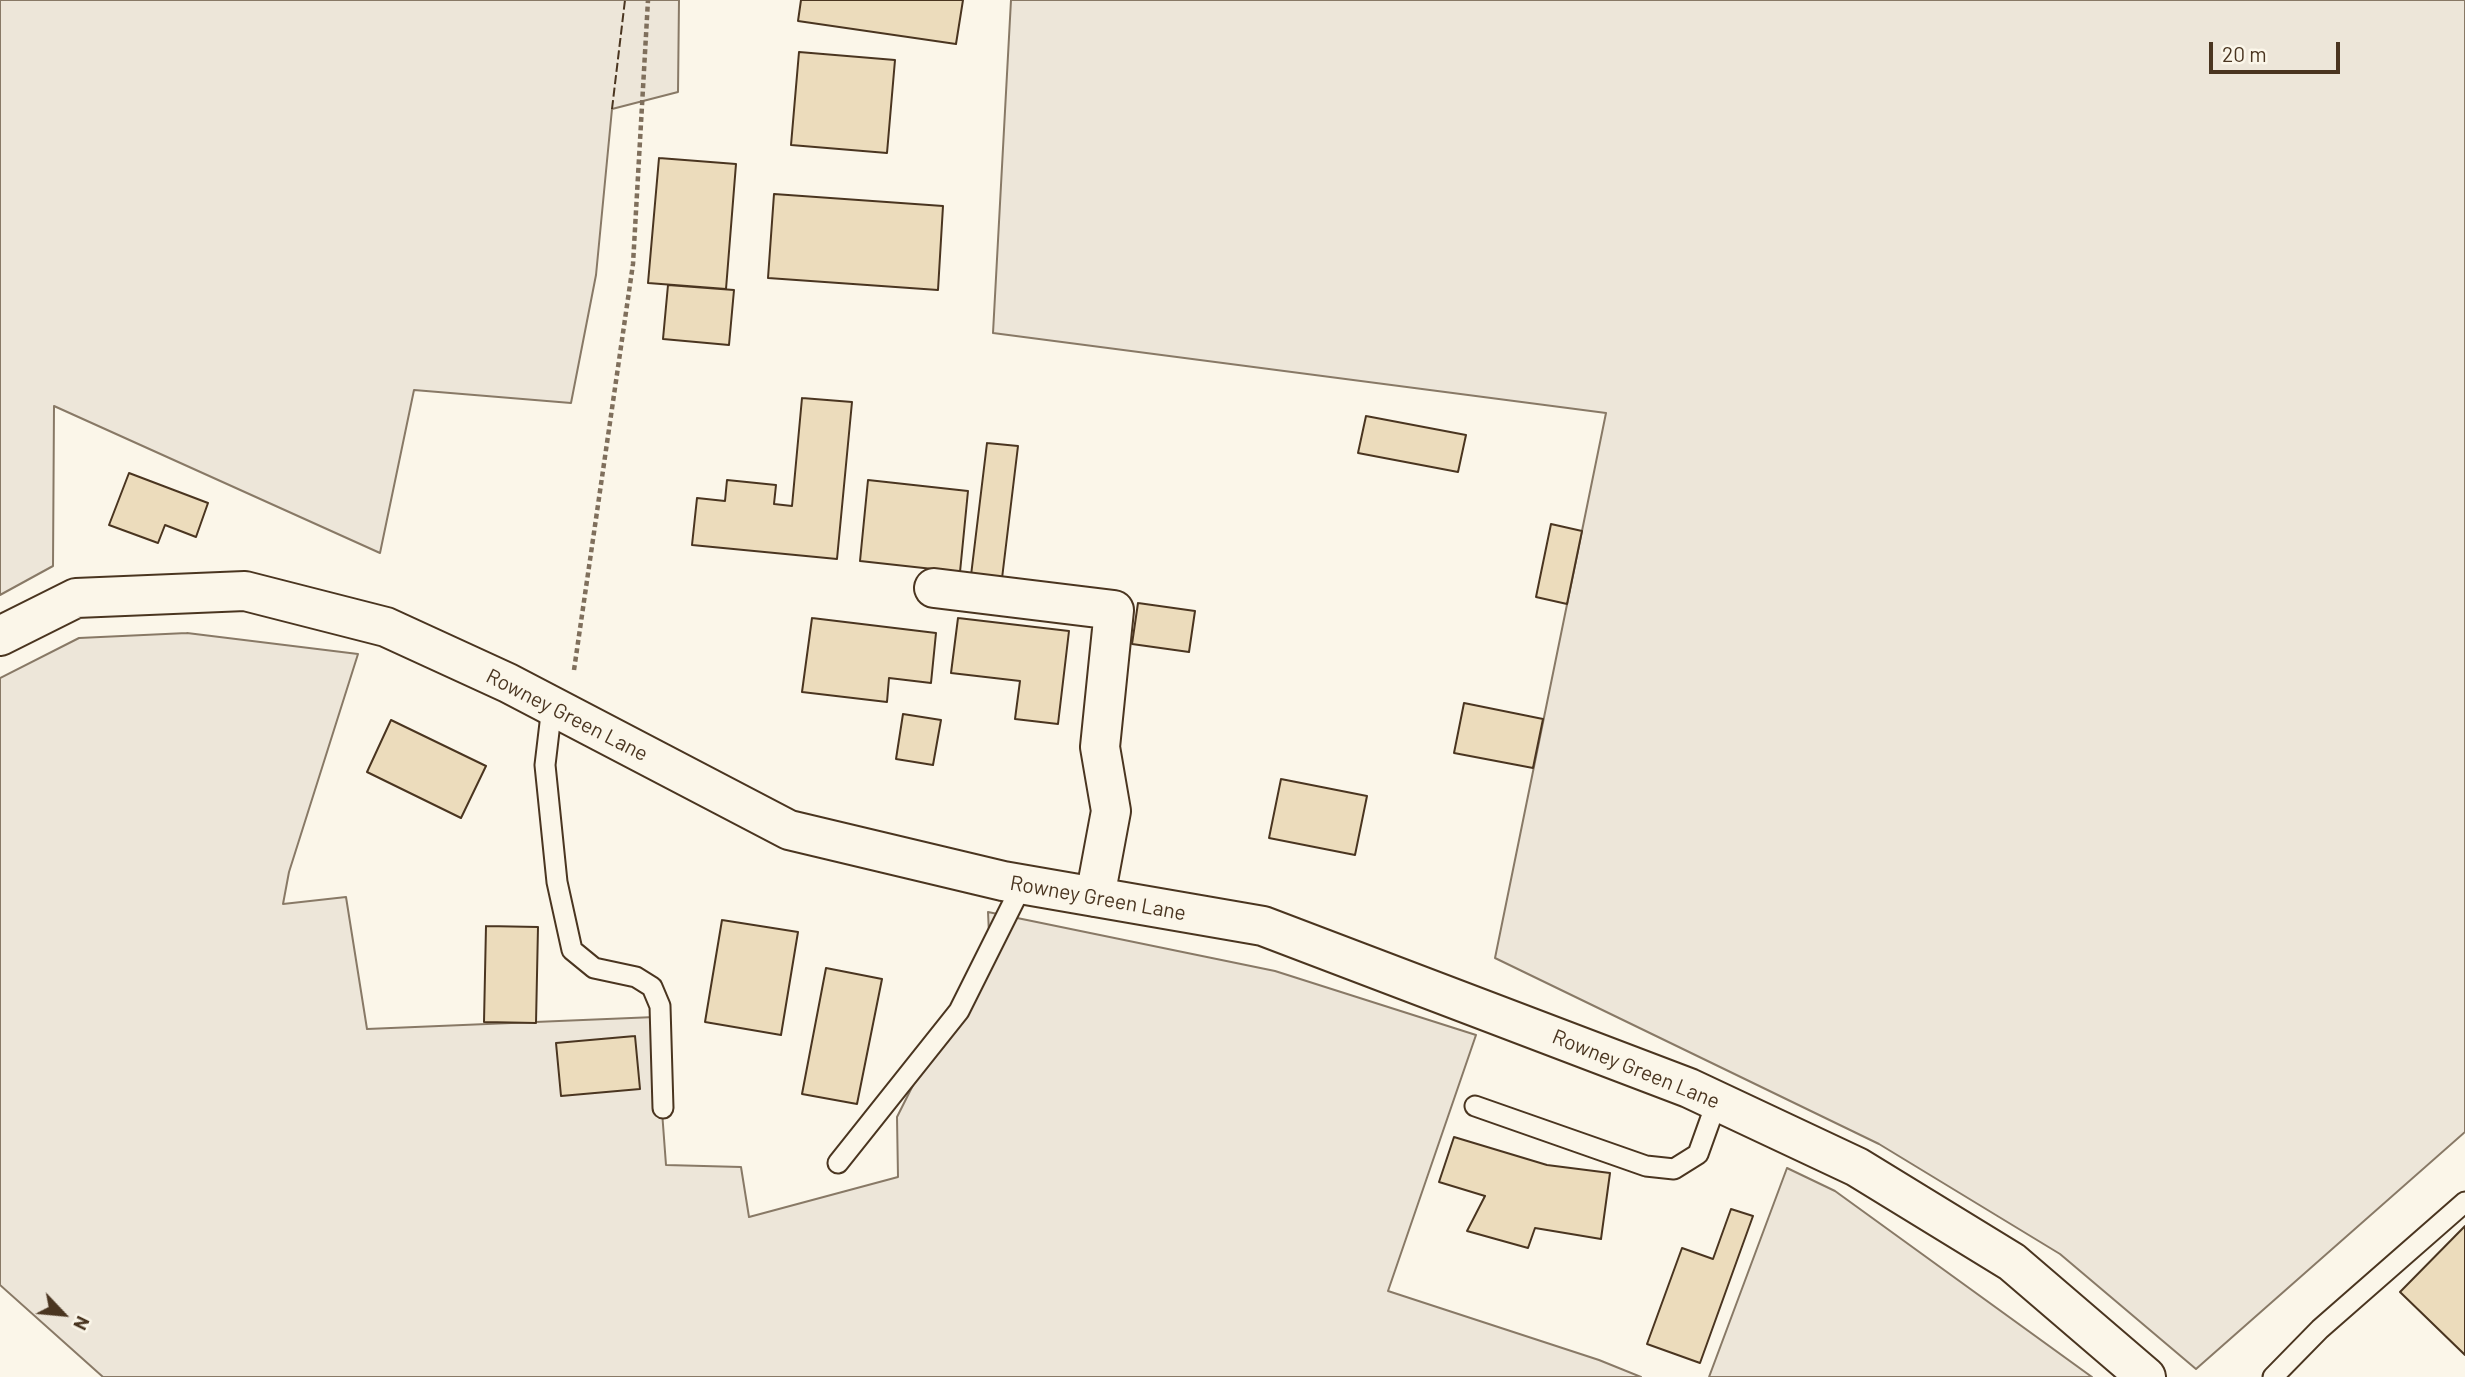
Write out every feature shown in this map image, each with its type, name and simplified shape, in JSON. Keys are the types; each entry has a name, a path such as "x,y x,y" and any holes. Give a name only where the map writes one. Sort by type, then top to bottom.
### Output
{"street":[{"path":"934,588 1114,610 1100,747 1111,811 1095,897"},
{"name":"Rowney Green Lane","path":"0,636 76,598 246,591 386,627 560,711 789,830 1022,884 1264,926 1717,1101 1857,1167 2012,1262 2146,1377"}],"lane":[{"path":"560,711 545,765 557,882 572,950 594,968 635,977 652,986 660,1006 663,1108"},
{"path":"838,1163 959,1011 1022,884"},
{"path":"1475,1106 1646,1166 1674,1169 1698,1154 1717,1101"},
{"path":"2273,1377 2320,1329 2465,1202"}],"path":[{"path":"560,711 633,264 648,0"}],"shaded area":[{"path":"0,0 679,0 678,92 612,109 596,275 571,403 414,390 380,553 54,406 53,566 0,595"},
{"path":"1011,0 2465,0 2465,1132 2196,1369 2060,1254 1879,1144 1495,958 1606,413 993,333"},
{"path":"187,633 358,654 289,872 283,904 346,897 367,1029 655,1017 666,1165 741,1167 749,1217 898,1177 897,1117 989,934 988,912 1275,971 1476,1035 1388,1291 1599,1360 1641,1377 103,1377 0,1285 0,678 79,638"},
{"path":"1787,1168 1835,1191 2092,1377 1709,1377"}],"building":[{"path":"801,0 963,0 956,44 798,21"},
{"path":"799,52 895,60 887,153 791,145"},
{"path":"659,158 736,164 726,289 648,283"},
{"path":"774,194 943,206 938,290 768,278"},
{"path":"668,285 734,290 729,345 663,339"},
{"path":"802,398 852,402 837,559 692,545 697,498 725,501 727,480 776,485 774,504 792,506"},
{"path":"1366,416 1466,435 1458,472 1358,453"},
{"path":"987,443 1018,446 1000,595 969,592"},
{"path":"129,473 208,503 196,537 165,525 158,543 109,525"},
{"path":"868,480 968,491 960,572 860,561"},
{"path":"1551,524 1582,531 1567,604 1536,597"},
{"path":"1138,603 1195,611 1189,652 1132,644"},
{"path":"812,618 936,633 931,683 889,678 887,702 802,692"},
{"path":"958,618 1069,631 1058,724 1015,719 1020,681 951,673"},
{"path":"1464,703 1543,719 1533,768 1454,753"},
{"path":"903,714 941,720 933,765 896,759"},
{"path":"391,720 486,766 461,818 367,772"},
{"path":"1281,779 1367,796 1355,855 1269,838"},
{"path":"722,920 798,932 781,1035 705,1022"},
{"path":"486,926 538,927 536,1023 484,1022"},
{"path":"826,968 882,979 857,1104 802,1094"},
{"path":"635,1036 640,1089 561,1096 556,1043"},
{"path":"1454,1137 1547,1165 1610,1173 1601,1239 1535,1228 1528,1248 1467,1231 1485,1196 1439,1182"},
{"path":"1731,1209 1753,1216 1700,1363 1647,1344 1682,1248 1713,1259"},
{"path":"2465,1226 2465,1355 2400,1292"}],"fence":[{"path":"612,109 625,0"}]}
